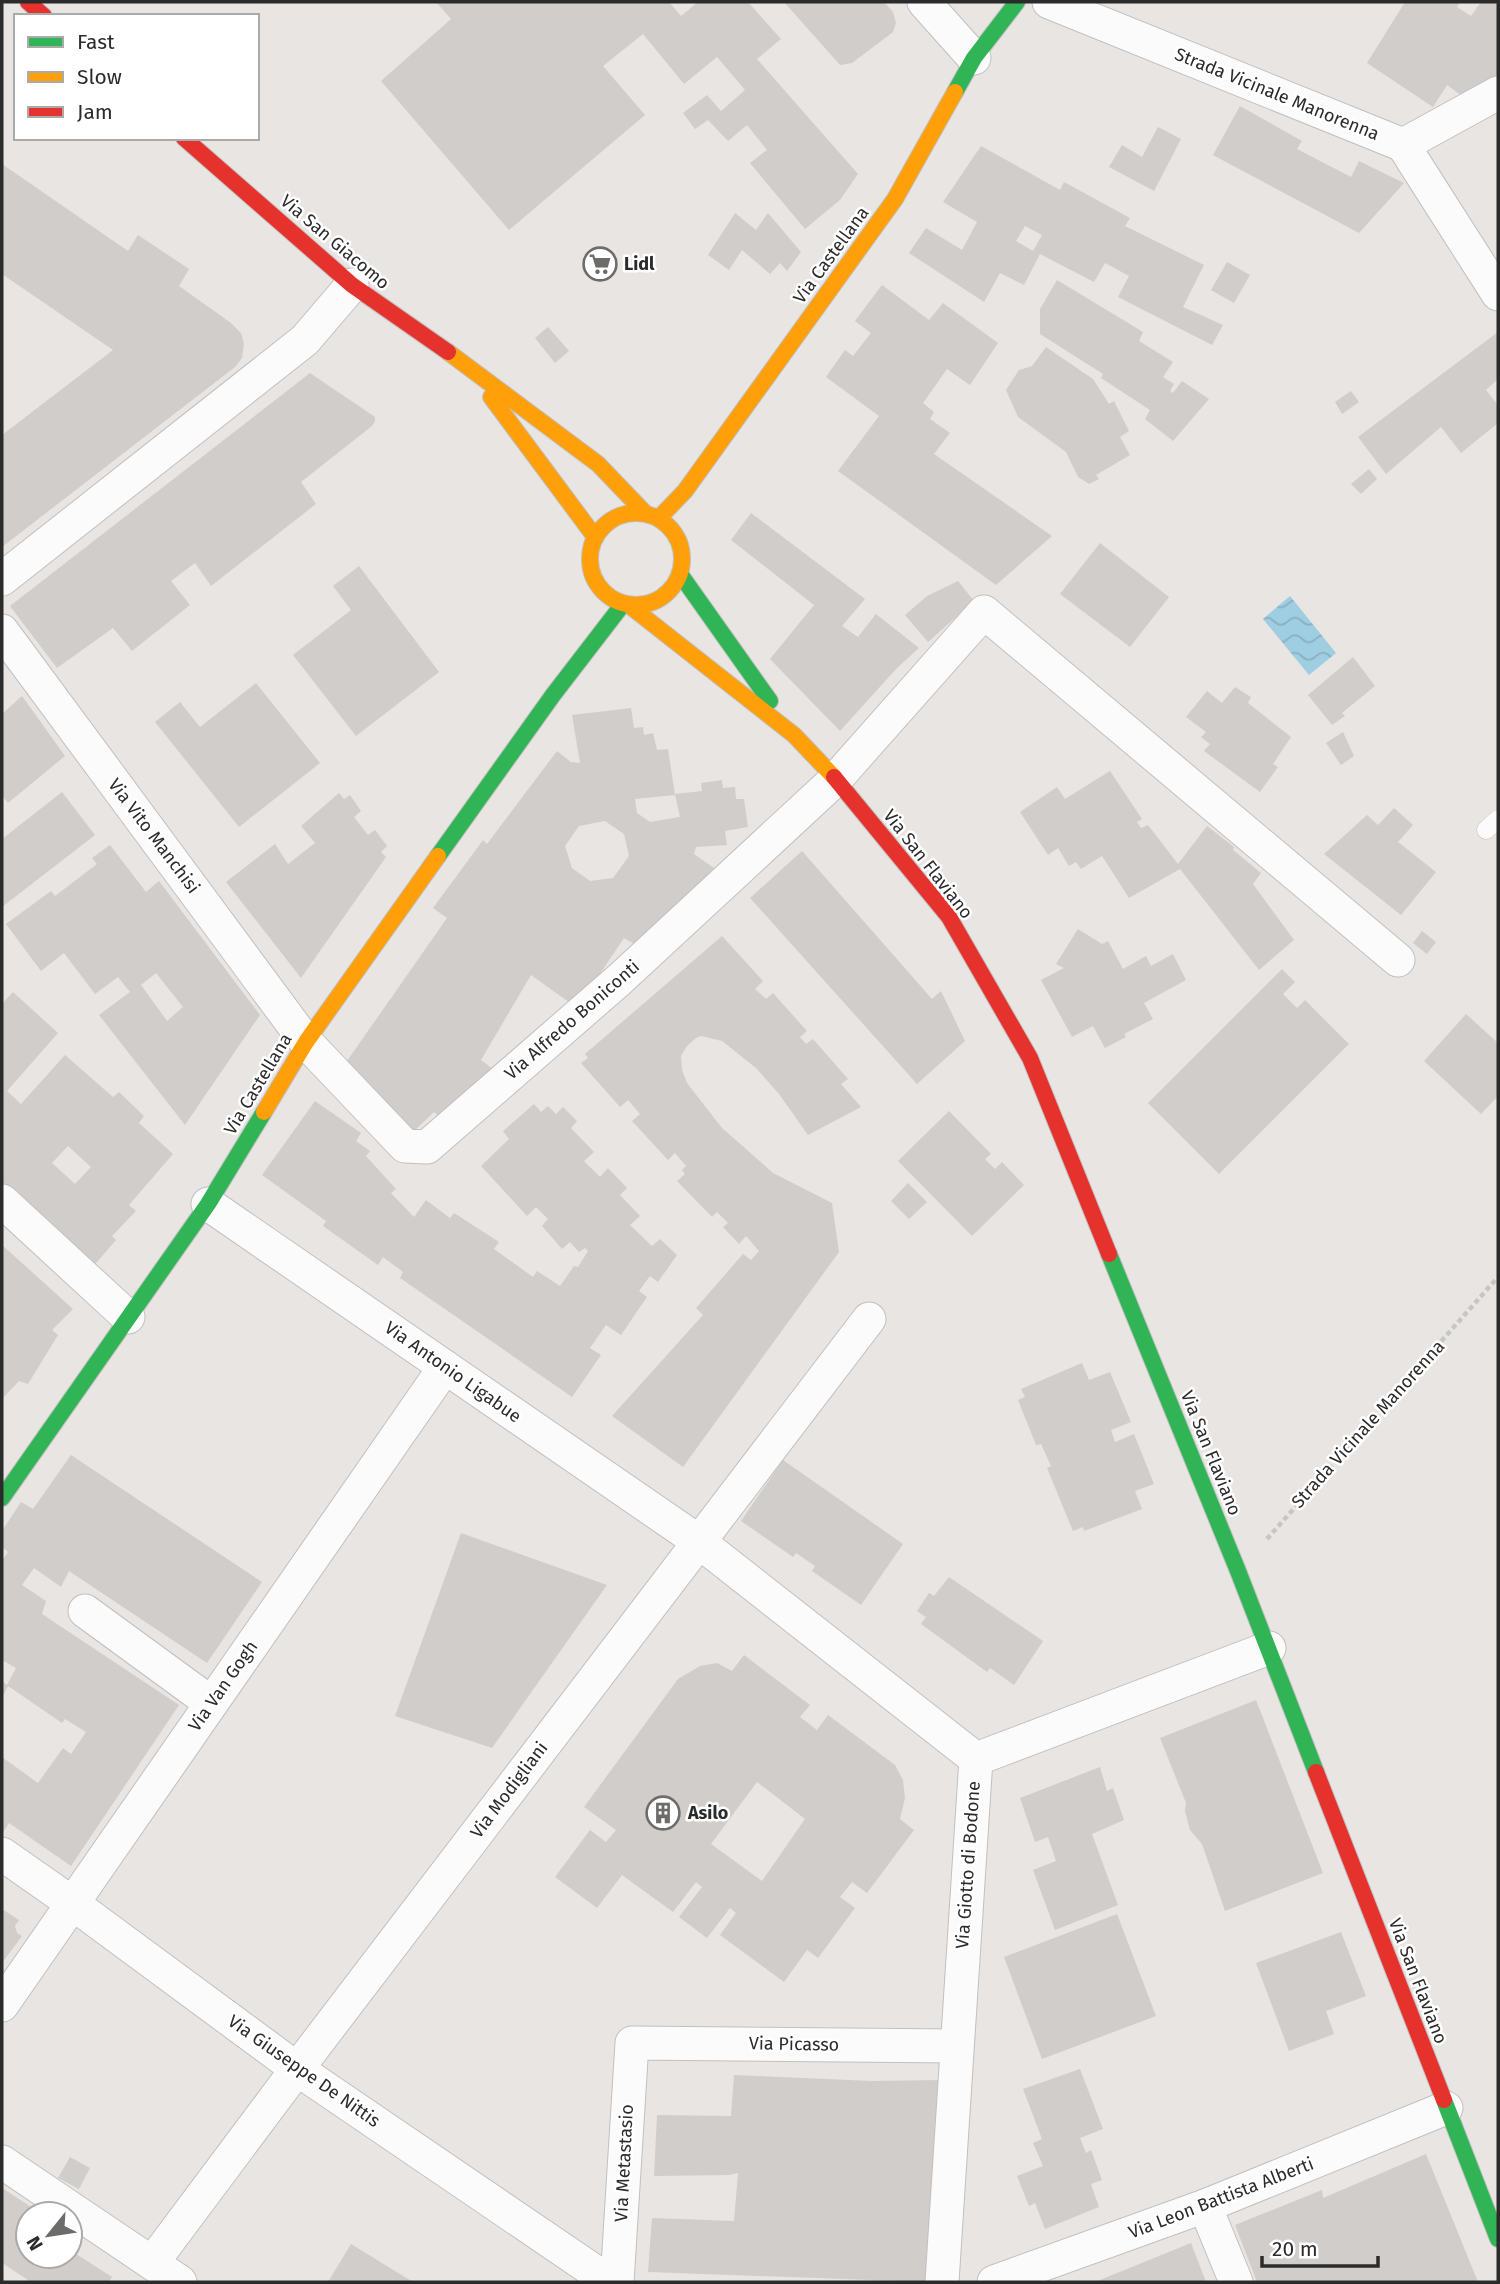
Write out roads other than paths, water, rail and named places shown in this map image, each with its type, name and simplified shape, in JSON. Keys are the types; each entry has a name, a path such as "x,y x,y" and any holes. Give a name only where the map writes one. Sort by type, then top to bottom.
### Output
{"street":[{"path":"28,2 42,14"},
{"path":"924,2 974,58"},
{"name":"Via Castellana","path":"652,516 685,491 895,199 974,58 1017,2"},
{"name":"Strada Vicinale Manorenna","path":"1049,2 1402,145"},
{"path":"1498,93 1402,145 1498,294"},
{"name":"Via San Giacomo","path":"186,140 352,285 469,367 598,464 652,516"},
{"path":"2,579 305,340 352,285"},
{"name":"Via San Giacomo","path":"469,367 595,537"},
{"path":"630,513 652,516 671,529 680,542 683,558 680,574 673,588 661,599 646,605 626,605 592,586 590,551 595,537 604,525 616,517 630,513"},
{"name":"Via San Flaviano","path":"680,574 794,735 836,779 948,917 1030,1058 1269,1648 1498,2239"},
{"name":"Via Castellana","path":"2,1498 208,1204 306,1042 553,695 626,605"},
{"name":"Via San Flaviano","path":"626,605 794,735"},
{"name":"Via Alfredo Boniconti","path":"306,1042 405,1146 428,1147 619,980 836,779 984,612 1398,960"},
{"name":"Via Castellana","path":"553,695 571,643"},
{"name":"Via Vito Manchisi","path":"8,652 306,1042"},
{"path":"2,1201 128,1317"},
{"name":"Via Antonio Ligabue","path":"208,1204 698,1541"},
{"name":"Via Modigliani","path":"152,2263 869,1319"},
{"name":"Via Van Gogh","path":"2,2004 444,1367"},
{"name":"Via Giotto di Bodone","path":"698,1541 976,1759 942,2282"},
{"path":"85,1611 211,1703"},
{"path":"976,1759 1269,1648"},
{"name":"Via Giuseppe De Nittis","path":"2,1854 297,2069 610,2282"},
{"name":"Via Picasso","path":"632,2043 956,2046"},
{"name":"Via Metastasio","path":"617,2282 632,2043"},
{"name":"Via Leon Battista Alberti","path":"994,2282 1205,2206 1446,2108"},
{"path":"2,2162 180,2282"},
{"path":"1205,2206 1236,2282"}],"water":[{"path":"1290,596 1336,653 1309,675 1263,619"}],"place":[{"name":"Lidl","path":"600,264"},
{"name":"Asilo","path":"663,1813"}]}
